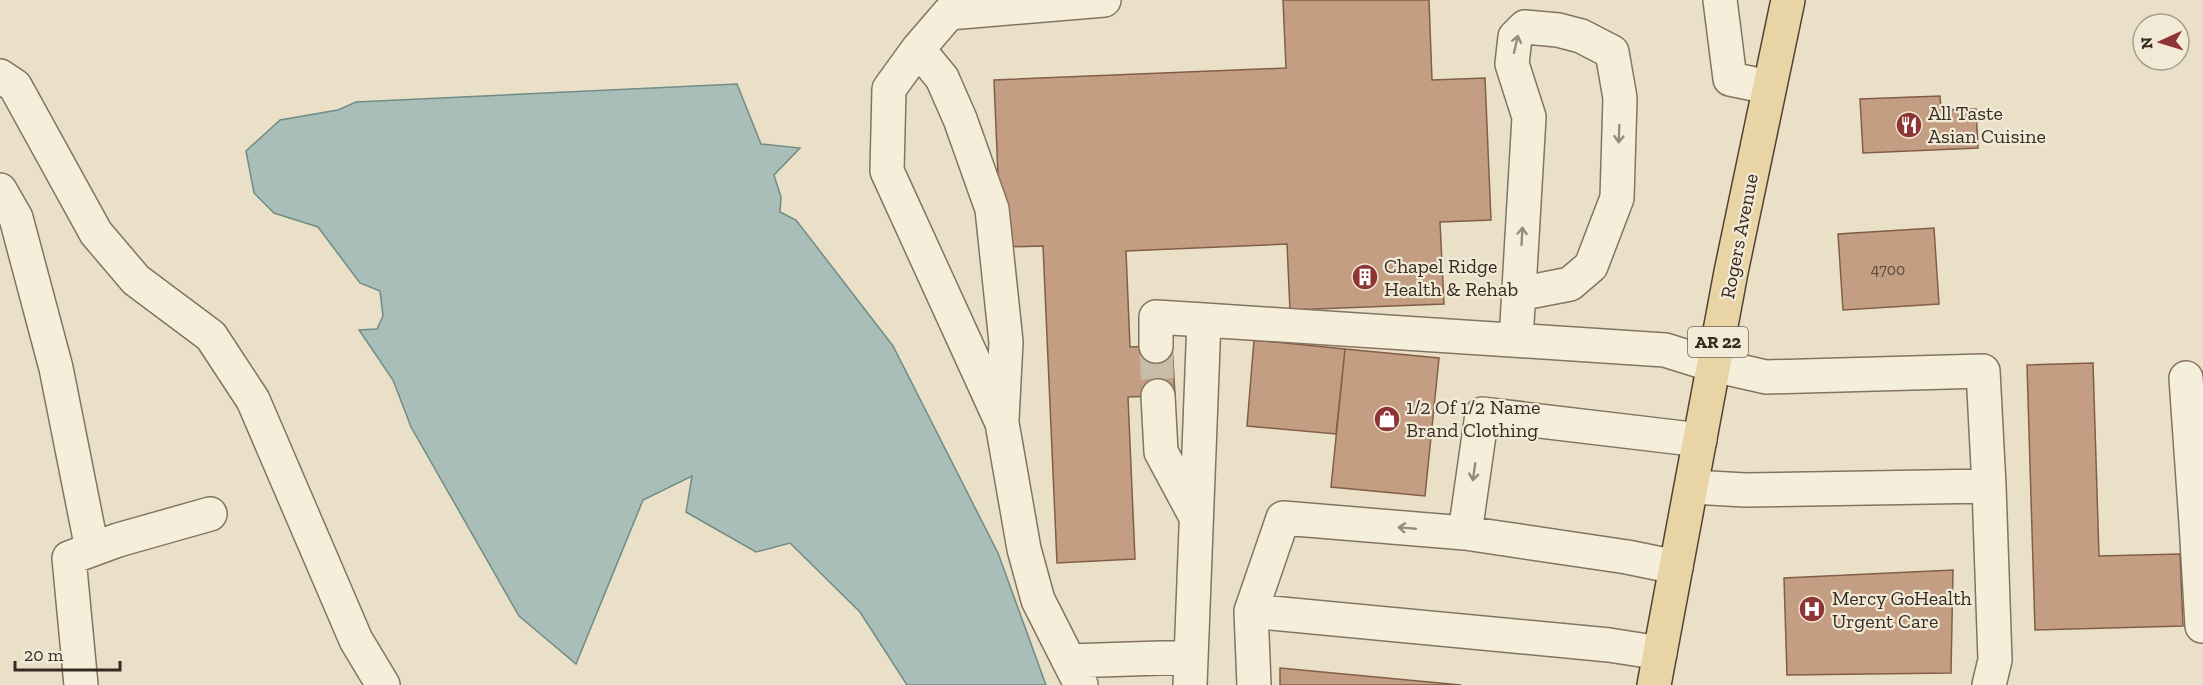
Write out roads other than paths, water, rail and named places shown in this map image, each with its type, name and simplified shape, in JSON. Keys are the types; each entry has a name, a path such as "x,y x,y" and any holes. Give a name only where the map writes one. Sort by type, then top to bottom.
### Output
{"main road":[{"name":"Rogers Avenue","path":"1654,685 1713,365 1788,0"}],"street":[{"path":"1002,423 887,171 888,89 949,13 1104,0"},
{"path":"1720,0 1730,79 1769,87"},
{"path":"1516,340 1529,117 1512,64 1515,37 1525,27 1558,30 1581,36 1612,52 1620,98 1617,198 1591,266 1570,284 1519,294"},
{"path":"918,49 942,78 960,119 992,209 1006,342 1002,423 1024,549 1038,600 1075,673 1191,671 1204,320"},
{"path":"0,76 15,86 96,233 136,280 212,336 253,400 356,639 383,685"},
{"path":"0,190 16,218 56,369 92,549"},
{"path":"1156,346 1156,317 1665,350 1713,365 1766,377 1983,371 1995,660 1989,685"},
{"path":"2186,378 2200,523 2202,626"},
{"path":"1158,396 1161,452 1197,518"},
{"path":"1466,533 1482,414 1700,440"},
{"path":"1692,487 1745,490 1989,486"},
{"path":"81,685 69,558 118,540 210,514"},
{"path":"1254,685 1251,611 1283,518 1466,533 1627,557 1676,567"},
{"path":"1251,611 1610,645 1660,653"}],"water":[{"path":"737,84 761,144 800,148 774,175 781,197 780,212 796,220 893,346 998,553 1046,685 907,685 860,612 790,543 756,552 686,512 692,476 643,500 576,664 519,616 411,427 393,380 359,330 377,329 383,316 380,291 360,283 318,227 274,213 254,193 246,151 280,120 338,110 356,102"}],"tunnel":[{"path":"1156,346 1158,396"}],"place":[{"name":"All Taste Asian Cuisine","path":"1909,125"},
{"name":"Chapel Ridge Health & Rehab","path":"1365,277"},
{"name":"1/2 Of 1/2 Name Brand Clothing","path":"1387,419"},
{"name":"Mercy GoHealth Urgent Care","path":"1812,609"}]}
